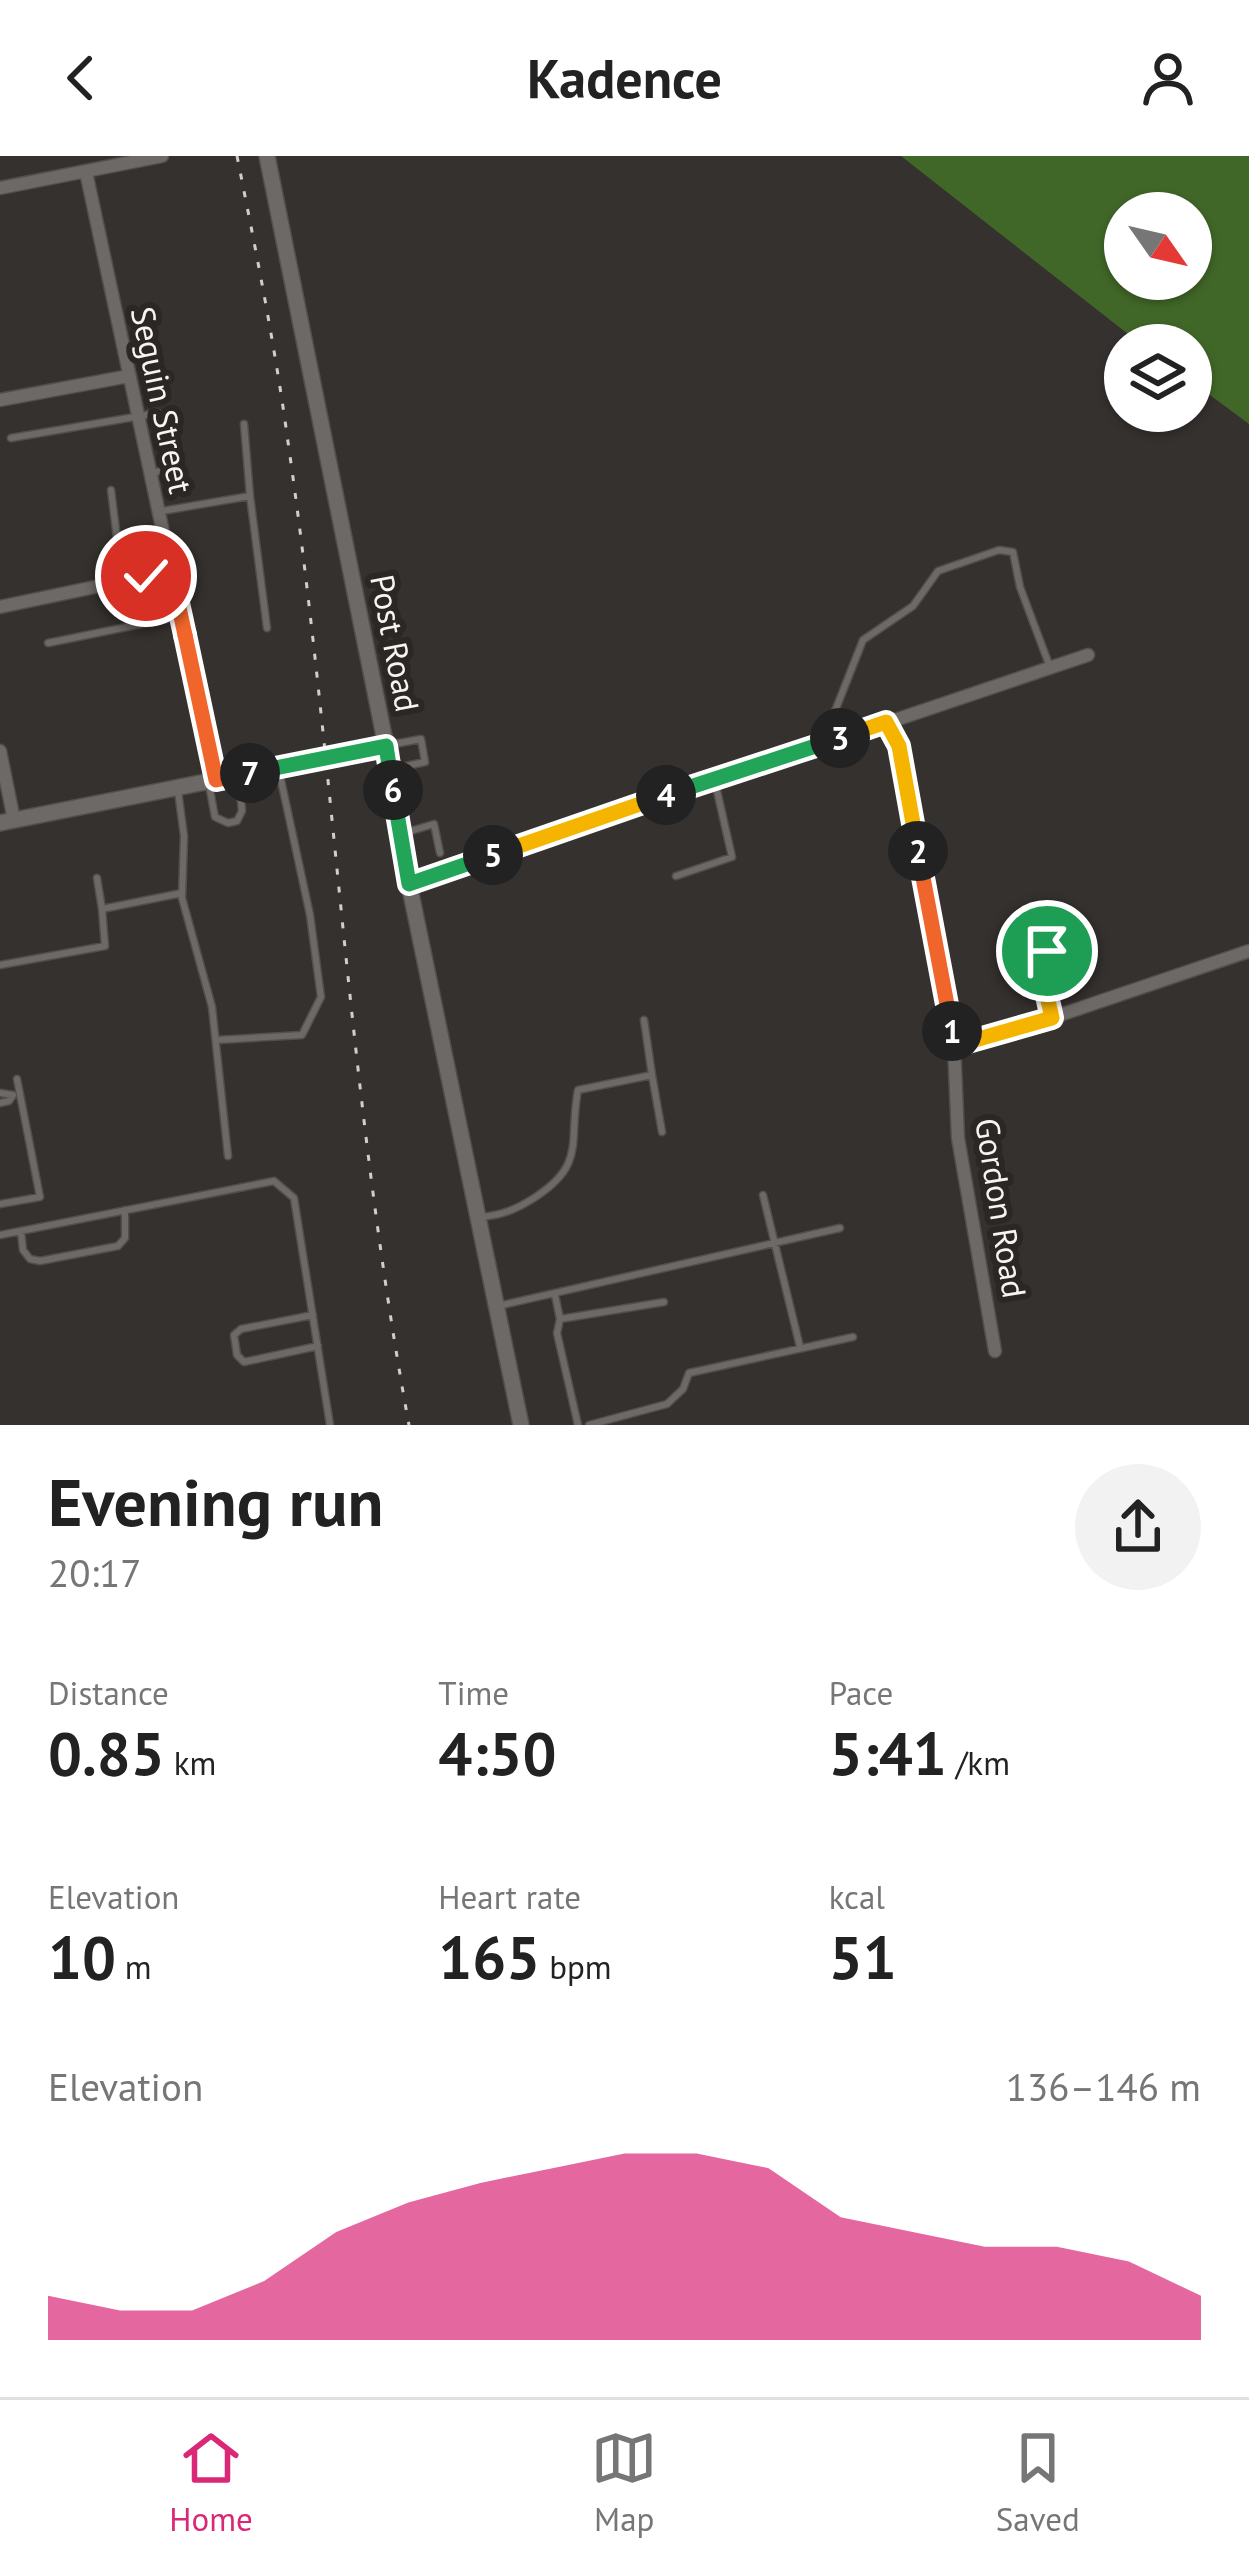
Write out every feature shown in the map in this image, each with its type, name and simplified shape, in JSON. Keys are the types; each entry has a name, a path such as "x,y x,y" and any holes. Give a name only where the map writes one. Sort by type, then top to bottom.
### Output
{"street":[{"path":"0,188 162,156"},
{"name":"Post Road","path":"266,156 521,1425"},
{"name":"Seguin Street","path":"86,172 212,780"},
{"path":"0,400 129,376"},
{"path":"0,607 171,571"},
{"path":"409,884 1088,655"},
{"name":"Gordon Road","path":"886,722 899,746 954,1044 958,1138 995,1351"},
{"path":"0,751 7,822 386,746"},
{"path":"954,1044 1052,1018 1249,951"}],"lane":[{"path":"11,438 158,412"},
{"path":"244,424 267,628"},
{"path":"150,473 171,469"},
{"path":"111,490 122,582"},
{"path":"159,512 250,496"},
{"path":"822,744 863,640 913,606 938,571 958,562 999,550 1013,552 1020,587 1051,667"},
{"path":"48,643 181,616"},
{"path":"386,746 421,739 425,762 390,770"},
{"path":"215,1040 302,1035 321,997 306,896 278,767"},
{"path":"212,780 215,818 228,823 237,821 242,811 239,775"},
{"path":"676,876 732,857 714,778"},
{"path":"177,788 184,836 182,893 212,1007 228,1156"},
{"path":"400,834 434,824 440,853"},
{"path":"0,965 105,946 97,878"},
{"path":"102,909 182,893"},
{"path":"1052,1018 1040,965 1063,937 1070,920"},
{"path":"644,1020 662,1132"},
{"path":"481,1217 506,1215 556,1185 564,1175 572,1156 578,1090 652,1076"},
{"path":"0,1204 40,1197 17,1078"},
{"path":"0,1093 17,1094"},
{"path":"0,1103 17,1094"},
{"path":"0,1235 274,1181 294,1198 330,1425"},
{"path":"763,1195 800,1347"},
{"path":"20,1231 23,1250 30,1259 40,1261 118,1246 125,1238 125,1210"},
{"path":"498,1306 841,1228"},
{"path":"555,1295 560,1319 557,1333 578,1425"},
{"path":"560,1319 664,1302"},
{"path":"313,1316 241,1329 235,1335 237,1355 244,1362 318,1346"},
{"path":"589,1425 667,1404 683,1389 689,1373 854,1337"}],"green space":[{"path":"901,156 1249,156 1249,424 1212,397 1212,324 1115,324"}],"railway":[{"path":"237,156 288,442 371,1180 409,1425"}],"route":[{"path":"146,576 171,571 216,780 386,746 409,884 886,722 899,746 954,1044 1052,1018 1040,965 1047,951"}]}
